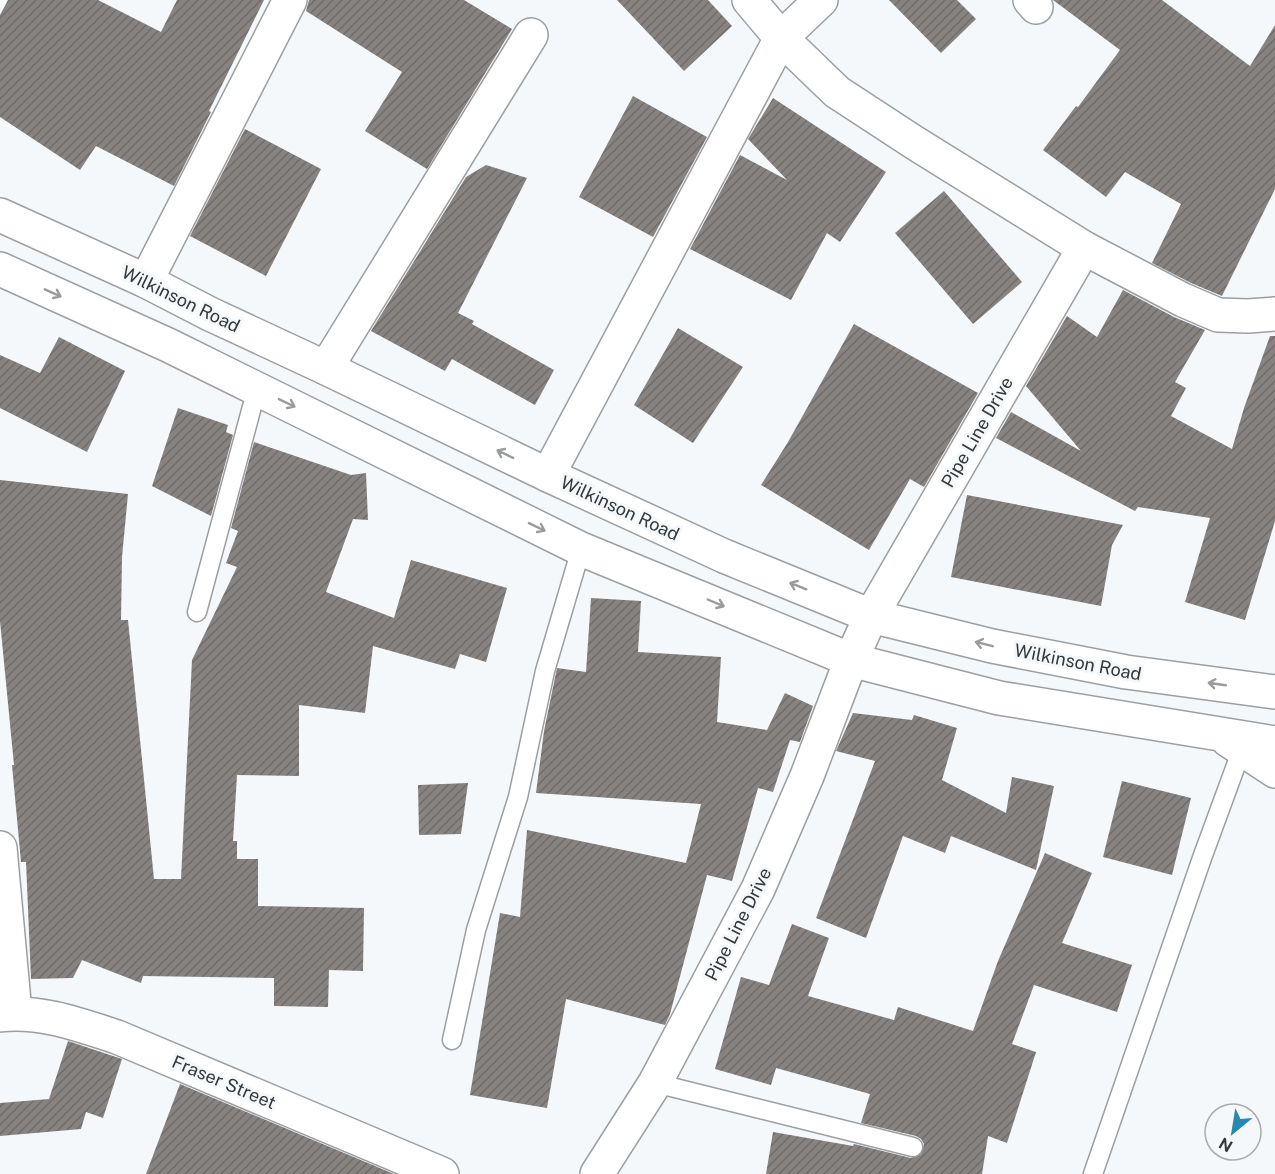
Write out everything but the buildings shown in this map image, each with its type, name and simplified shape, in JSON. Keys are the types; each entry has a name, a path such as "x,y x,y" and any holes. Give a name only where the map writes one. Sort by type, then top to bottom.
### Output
{"street":[{"path":"146,281 290,0"},
{"path":"749,0 781,38 837,92 915,144 1084,248 1183,300 1218,315 1275,314"},
{"path":"548,475 781,38 821,0"},
{"path":"326,368 531,35"},
{"name":"Wilkinson Road","path":"0,215 146,281 210,314 548,475 724,556 871,616 992,646 1126,672 1275,692"},
{"name":"Pipe Line Drive","path":"597,1174 655,1083 758,889 807,776 851,660 871,616 1084,248"},
{"path":"0,269 168,345 581,549 851,660 999,698 1230,741 1275,743"},
{"path":"1230,741 1275,771"},
{"path":"0,848 7,1014"},
{"name":"Fraser Street","path":"7,1014 65,1021 117,1037 442,1174"}],"lane":[{"path":"196,612 257,388"},
{"path":"452,1040 476,930 518,797 545,671 581,549"},
{"path":"1093,1174 1230,741"},
{"path":"655,1083 913,1147"}]}
